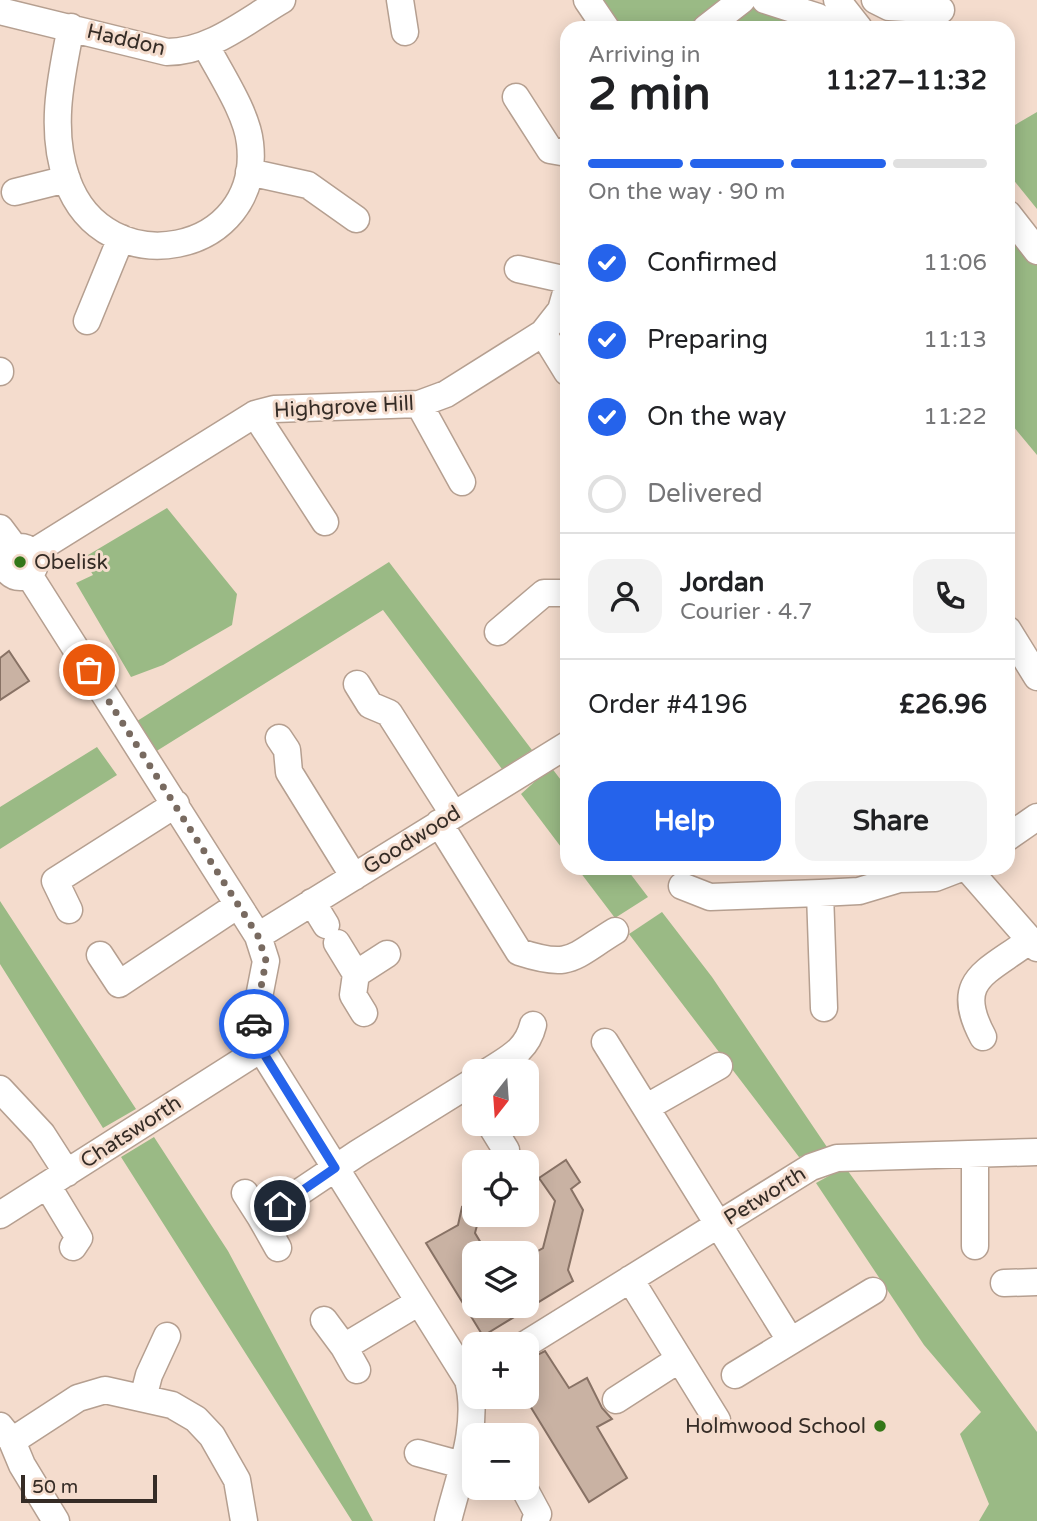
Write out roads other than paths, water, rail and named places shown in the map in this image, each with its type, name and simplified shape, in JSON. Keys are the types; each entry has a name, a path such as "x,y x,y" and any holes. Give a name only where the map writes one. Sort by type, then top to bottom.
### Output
{"street":[{"name":"Haddon","path":"0,11 167,52 206,46 282,0"},
{"path":"400,0 405,32"},
{"path":"587,0 601,21"},
{"path":"715,21 742,0"},
{"path":"765,0 826,21"},
{"path":"837,0 854,21"},
{"path":"875,0 889,7 948,5"},
{"path":"929,21 948,5"},
{"path":"71,27 58,89 58,135 66,178 79,207 99,227 121,238 151,247 184,244 220,226 238,203 248,172 250,143 244,121 206,46"},
{"path":"516,97 550,150 560,152"},
{"path":"248,172 308,185 356,219"},
{"path":"15,192 66,178"},
{"path":"1015,223 1037,251"},
{"path":"87,321 121,238"},
{"path":"518,269 560,278"},
{"name":"Highgrove Hill","path":"14,559 255,414 274,409 419,404 446,394 543,333 560,311"},
{"path":"543,333 560,361"},
{"path":"419,404 462,482"},
{"path":"255,414 325,522"},
{"path":"14,559 176,804 258,936 266,961 253,1028 261,1049 419,1302 462,1365"},
{"path":"498,632 544,593 560,593"},
{"path":"1015,647 1037,677"},
{"path":"357,684 370,705 389,713 519,952 550,962 565,962 615,931"},
{"path":"277,738 286,750 289,772 354,877"},
{"name":"Goodwood","path":"258,936 560,749"},
{"path":"69,910 55,881 176,804"},
{"path":"1015,832 1037,817"},
{"path":"682,886 710,897 820,893 859,891 899,880 943,875"},
{"path":"973,875 1034,944 976,981 968,998 971,1015 983,1037"},
{"path":"820,893 824,1008"},
{"path":"312,902 356,974 353,995 364,1013"},
{"path":"100,955 119,984 238,905"},
{"path":"356,974 387,954"},
{"path":"509,1059 529,1041 533,1025"},
{"path":"605,1042 790,1340"},
{"name":"Chatsworth","path":"0,1214 261,1049"},
{"path":"647,1107 719,1066"},
{"path":"0,1089 42,1134 82,1242"},
{"path":"261,1218 335,1168 462,1091"},
{"path":"497,1136 506,1150"},
{"name":"Petworth","path":"539,1336 811,1167 837,1158 1037,1152"},
{"path":"975,1154 975,1246"},
{"path":"245,1193 278,1248"},
{"path":"630,1279 717,1420"},
{"path":"1004,1283 1037,1282"},
{"path":"735,1375 873,1291"},
{"path":"344,1347 419,1302"},
{"path":"324,1320 357,1370"},
{"path":"143,1398 149,1375 167,1336"},
{"path":"616,1400 678,1360"},
{"path":"56,1521 6,1434 78,1398 105,1390 172,1405 197,1419 212,1436 237,1480 244,1521"},
{"path":"418,1452 462,1454"},
{"path":"448,1521 462,1474"},
{"path":"530,1500 538,1514 536,1521"}],"place":[{"name":"Obelisk","path":"20,562"},
{"name":"Holmwood School","path":"880,1426"}]}
